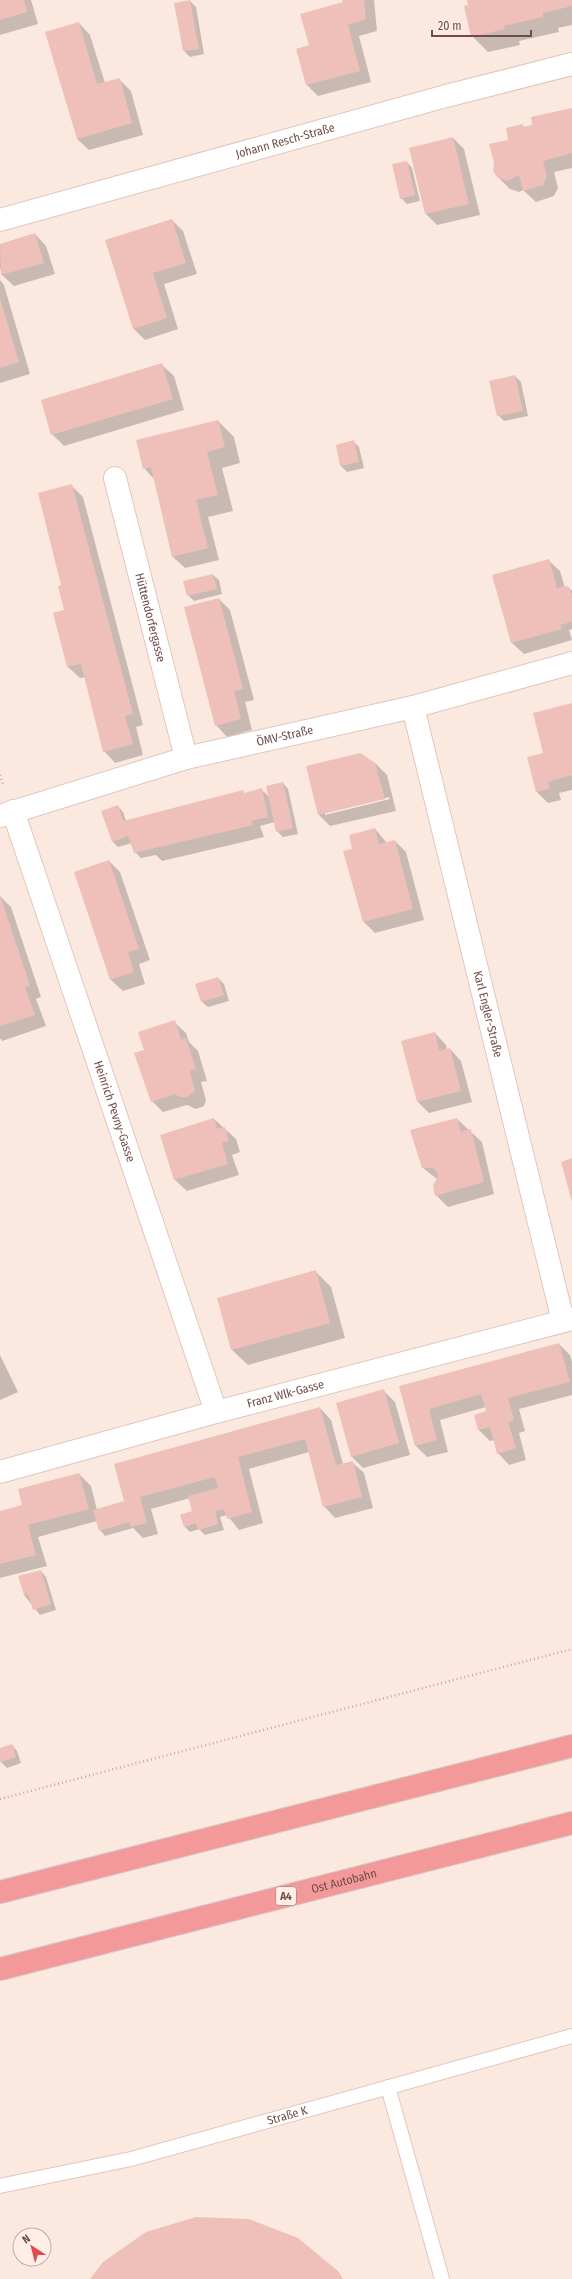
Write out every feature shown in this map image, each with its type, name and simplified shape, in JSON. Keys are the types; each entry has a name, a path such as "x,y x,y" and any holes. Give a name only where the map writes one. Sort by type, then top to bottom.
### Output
{"highway":[{"path":"0,1892 572,1746"},
{"name":"Ost Autobahn","path":"0,1969 572,1823"}],"street":[{"name":"Johann Resch-Straße","path":"0,220 446,96 572,64"},
{"name":"Hüttendorfergasse","path":"115,478 186,758"},
{"name":"ÖMV-Straße","path":"7,814 186,758 413,707 572,663"},
{"name":"Karl Engler-Straße","path":"413,707 568,1320"},
{"name":"Heinrich Pevny-Gasse","path":"7,814 216,1412"},
{"name":"Franz Wlk-Gasse","path":"0,1472 216,1412 568,1320"}],"lane":[{"name":"Straße K","path":"0,2186 131,2159 572,2036"},
{"path":"388,2087 442,2279"}],"path":[{"path":"0,1799 572,1649"}],"building":[{"path":"0,0 24,0 27,12 0,20"},
{"path":"190,0 199,49 183,51 174,3"},
{"path":"342,0 364,0 366,19 348,25 360,71 306,85 296,49 309,45 300,14 343,2"},
{"path":"467,0 572,0 572,6 543,13 543,17 504,26 505,29 471,37 464,6 468,5"},
{"path":"79,22 97,84 120,78 132,123 77,139 45,32"},
{"path":"572,108 572,153 543,161 547,176 543,185 523,191 519,175 507,181 497,177 493,171 494,162 489,144 508,140 506,128 522,124 524,127 532,125 531,117"},
{"path":"453,137 469,204 425,214 409,148"},
{"path":"407,161 415,195 400,199 392,164"},
{"path":"172,219 186,263 153,273 167,318 133,329 105,240"},
{"path":"35,233 44,263 1,275 0,244"},
{"path":"0,298 19,362 0,368"},
{"path":"162,363 173,399 51,435 41,400"},
{"path":"515,375 523,411 497,416 489,381"},
{"path":"218,420 225,447 207,452 218,495 196,500 208,548 172,557 151,467 143,469 136,440"},
{"path":"354,440 359,462 340,466 336,445"},
{"path":"72,484 133,714 125,716 133,744 103,752 81,664 67,667 53,613 64,610 58,586 61,585 38,493"},
{"path":"549,559 557,588 568,586 572,595 572,622 560,625 562,629 511,643 492,575"},
{"path":"213,574 217,589 187,596 183,581"},
{"path":"219,598 243,689 234,691 241,719 215,726 184,607"},
{"path":"572,703 572,775 548,782 550,789 536,792 527,757 543,753 533,713"},
{"path":"360,753 375,763 385,799 318,815 306,766"},
{"path":"283,782 293,828 276,832 266,786"},
{"path":"262,788 268,817 251,821 253,825 134,853 128,836 112,842 101,811 118,805 123,821 243,790 244,793"},
{"path":"375,828 379,844 395,840 413,909 363,922 343,851 352,849 349,835"},
{"path":"109,860 139,949 128,952 134,972 110,980 74,872"},
{"path":"0,895 30,986 25,987 35,1015 0,1026"},
{"path":"218,977 224,995 201,1002 195,984"},
{"path":"175,1020 181,1040 186,1038 196,1069 190,1071 195,1091 187,1097 180,1097 175,1094 151,1102 134,1053 144,1050 138,1032"},
{"path":"435,1032 439,1051 450,1048 461,1091 417,1102 401,1041"},
{"path":"214,1118 217,1129 225,1127 229,1141 222,1143 228,1164 174,1180 160,1135"},
{"path":"457,1118 461,1132 471,1129 484,1182 435,1196 433,1185 438,1177 437,1172 433,1168 422,1168 410,1130"},
{"path":"572,1158 572,1202 561,1162"},
{"path":"316,1270 330,1323 231,1350 217,1298"},
{"path":"559,1343 570,1382 508,1398 514,1420 508,1422 516,1448 497,1454 490,1427 478,1430 474,1415 486,1411 481,1394 429,1409 437,1440 415,1446 399,1386"},
{"path":"384,1389 399,1443 351,1457 336,1403"},
{"path":"320,1407 336,1465 353,1461 362,1497 323,1507 305,1439 238,1457 252,1512 227,1519 224,1509 215,1511 218,1524 198,1530 196,1523 184,1527 180,1515 192,1511 188,1496 218,1488 215,1477 140,1497 147,1523 131,1527 129,1522 99,1531 93,1510 124,1501 114,1464"},
{"path":"79,1473 89,1509 28,1525 36,1555 0,1564 0,1511 22,1505 18,1489"},
{"path":"41,1570 51,1604 33,1610 28,1594 24,1595 18,1576"},
{"path":"12,1744 16,1757 0,1762 0,1748"},
{"path":"196,2217 249,2219 298,2238 338,2271 343,2279 90,2279 103,2262 146,2232"}]}
